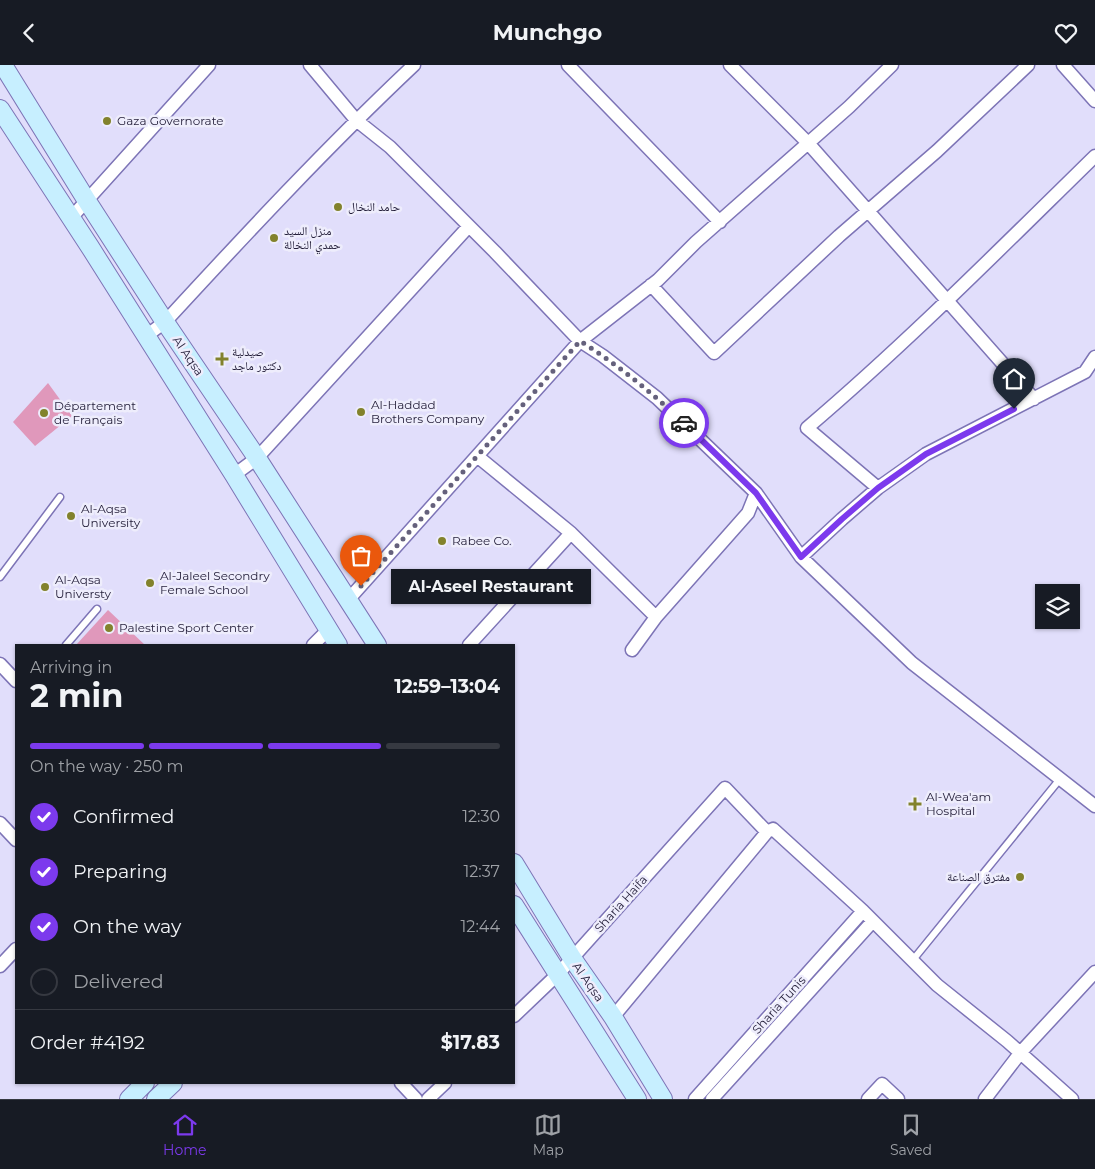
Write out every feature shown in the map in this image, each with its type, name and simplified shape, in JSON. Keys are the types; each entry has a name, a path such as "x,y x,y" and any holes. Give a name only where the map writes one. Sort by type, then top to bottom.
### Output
{"main road":[{"name":"Al Aqsa","path":"4,68 165,322 257,458 376,644"},
{"name":"Al Aqsa","path":"0,109 234,475 337,644"},
{"name":"Al Aqsa","path":"515,865 572,958 613,1017 663,1099"},
{"name":"Al Aqsa","path":"515,907 637,1099"},
{"path":"129,1099 144,1084"},
{"path":"156,1099 172,1084"}],"street":[{"path":"71,218 209,65"},
{"path":"310,65 356,120 390,147 580,341 603,356 657,398 756,493 801,557 912,663 1095,806"},
{"path":"146,336 165,322 264,213 356,120 414,65"},
{"path":"568,65 720,221"},
{"path":"730,65 808,143 869,210 1034,399"},
{"path":"348,600 580,341 651,285 849,107 891,65"},
{"path":"651,285 714,353 869,210 937,151 1028,65"},
{"path":"1063,65 1095,101"},
{"path":"878,488 807,428 856,386 947,301 1095,156"},
{"path":"234,475 257,458 469,227"},
{"path":"801,557 878,488 926,454 1085,372 1095,357"},
{"path":"477,456 571,533 656,617"},
{"path":"632,650 656,617 748,513 756,493"},
{"path":"471,644 571,533"},
{"path":"314,644 328,630"},
{"path":"0,664 15,680"},
{"name":"Sharia Haifa","path":"515,1015 572,958 725,788 767,831"},
{"path":"0,823 15,839"},
{"path":"613,1017 767,831 773,829 863,911 938,985 1020,1052 1072,1099"},
{"name":"Sharia Tunis","path":"695,1099 863,911"},
{"name":"Sharia Tunis","path":"712,1099 873,921"},
{"path":"2,961 15,950"},
{"path":"985,1099 1005,1075 1020,1052 1095,972"},
{"path":"402,1084 416,1099"},
{"path":"428,1099 444,1084"},
{"path":"868,1099 882,1084 898,1099"}],"lane":[{"path":"0,577 60,497"},
{"path":"67,644 97,609"},
{"path":"912,961 1060,779"}],"shaded area":[{"path":"48,383 72,416 35,446 13,422"},
{"name":"Palestine Sport Center","path":"108,610 144,644 77,644"}],"way so far":[{"path":"361,586 580,341 603,356 657,398 684,423"}],"place":[{"name":"Gaza Governorate","path":"107,121"},
{"name":"حامد النخال","path":"338,207"},
{"name":"منزل السيد حمدي النخالة","path":"274,238"},
{"name":"صيدلية دكتور ماجد","path":"222,359"},
{"name":"Al-Haddad Brothers Company","path":"361,412"},
{"name":"Département de Français","path":"44,413"},
{"name":"Al-Aqsa University","path":"71,516"},
{"name":"Rabee Co.","path":"442,541"},
{"name":"Al-Jaleel Secondry Female School","path":"150,583"},
{"name":"Al-Aseel Restaurant","path":"361,586"},
{"name":"Al-Aqsa Universty","path":"45,587"},
{"name":"Palestine Sport Center","path":"109,628"},
{"name":"Al-Wea'am Hospital","path":"915,804"},
{"name":"مفترق الصناعة","path":"1020,877"}],"route":[{"path":"684,423 756,493 801,557 878,488 926,454 1014,409"}]}
